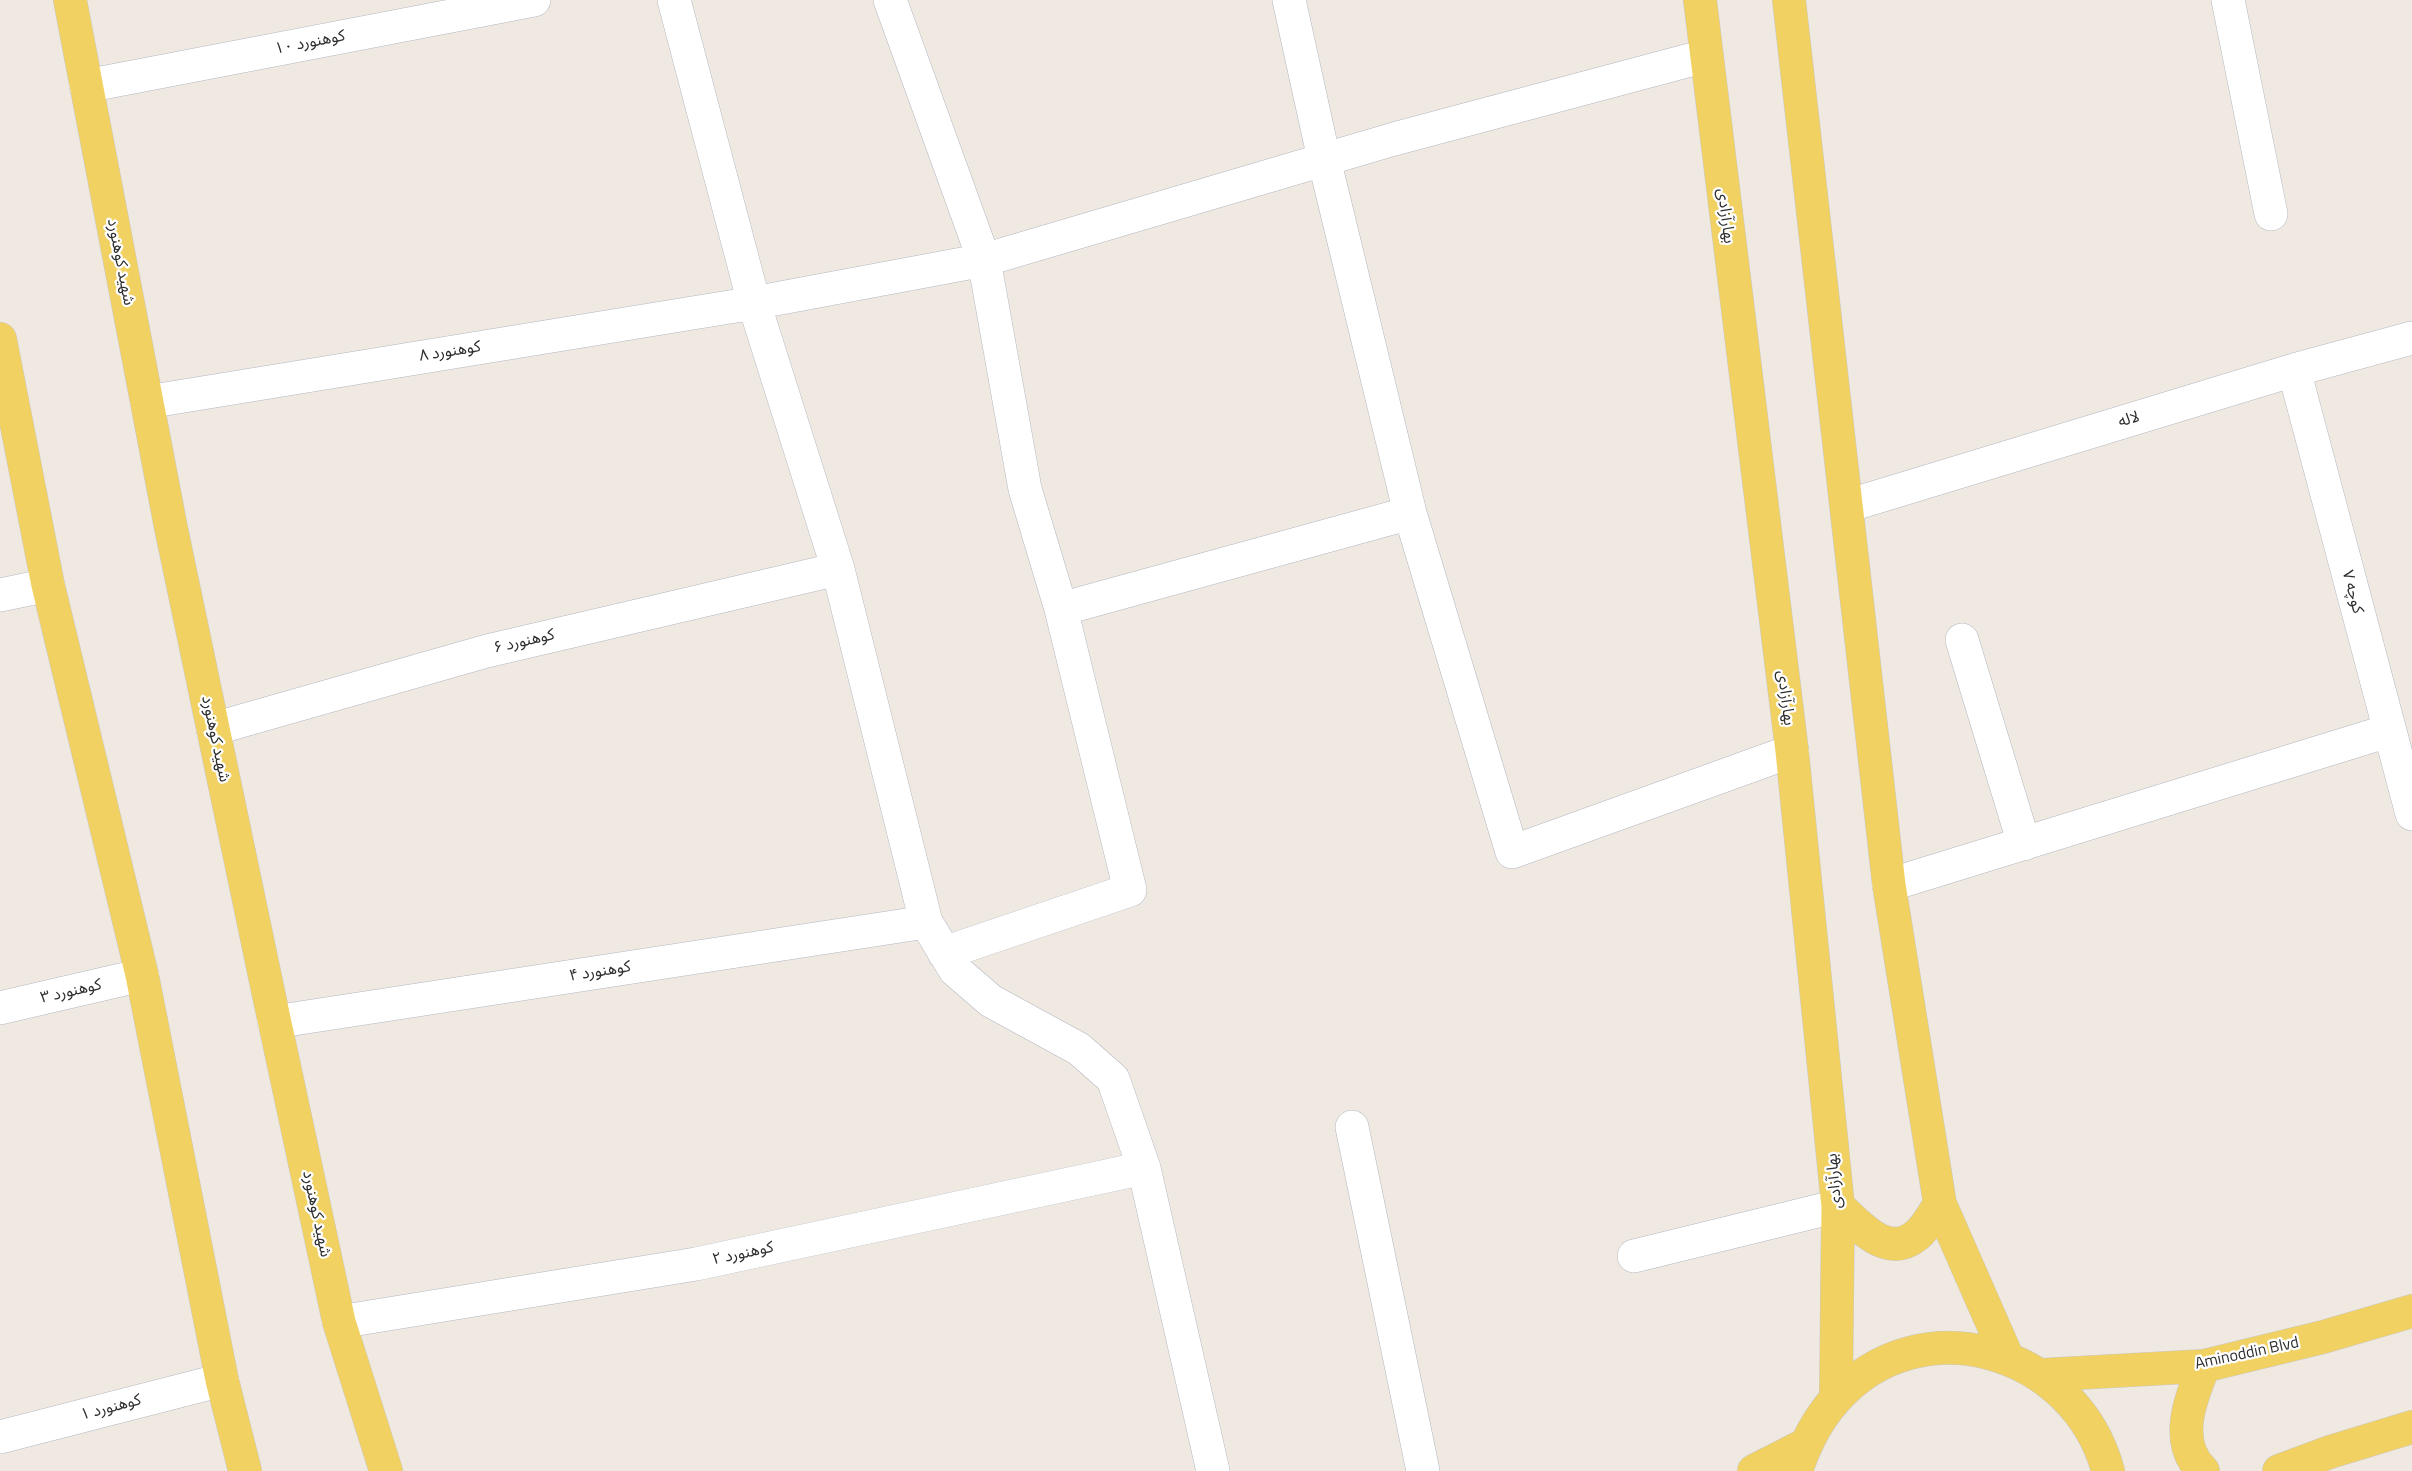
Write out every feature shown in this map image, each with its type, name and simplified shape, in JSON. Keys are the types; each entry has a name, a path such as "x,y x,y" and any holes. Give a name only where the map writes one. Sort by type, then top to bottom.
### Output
{"main road":[{"name":"شهید کوهنورد","path":"70,0 147,402 274,1022 339,1322 386,1471"},
{"name":"بهارآزادی","path":"1700,0 1705,56 1792,751 1838,1206 1836,1398"},
{"path":"1789,0 1889,885 1940,1204 2008,1359"},
{"path":"0,339 48,585 142,975 222,1380 245,1471"},
{"path":"1838,1206 1877,1241 1897,1245 1918,1235 1940,1204"},
{"name":"Aminoddin Blvd","path":"2042,1375 2204,1366 2412,1311"},
{"path":"1754,1471 1800,1458 1819,1420 1836,1398 1865,1375 1907,1355 1935,1350 1963,1349 2008,1359 2042,1375 2064,1392 2082,1413 2095,1435 2108,1471"},
{"path":"2203,1471 2195,1463 2188,1445 2186,1423 2192,1396 2204,1366"},
{"path":"2279,1471 2330,1452 2412,1427"}],"street":[{"name":"کوهنورد ۱۰","path":"86,86 534,0"},
{"path":"674,0 754,303 838,569 926,922 955,970 991,1001 1079,1049 1113,1079 1144,1168 1213,1471"},
{"path":"890,0 984,260 1025,489 1061,609 1130,890 944,953"},
{"path":"1289,0 1324,159 1410,513 1512,852 1792,751"},
{"path":"2228,0 2271,214"},
{"name":"کوهنورد ۸","path":"147,402 754,303 984,260 1324,159 1705,56"},
{"name":"لاله","path":"1847,506 2294,370 2412,338"},
{"name":"کوچه ۷","path":"2294,370 2388,731 2412,814"},
{"path":"1061,609 1410,513"},
{"name":"کوهنورد ۶","path":"213,729 487,651 838,569"},
{"path":"0,595 48,585"},
{"path":"1962,640 2024,844"},
{"path":"1889,885 2388,731"},
{"name":"کوهنورد ۴","path":"274,1022 926,922"},
{"name":"کوهنورد ۳","path":"0,1008 142,975"},
{"path":"1352,1127 1423,1471"},
{"name":"کوهنورد ۲","path":"339,1322 696,1264 1144,1168"},
{"path":"1634,1256 1838,1206"},
{"name":"کوهنورد ۱","path":"0,1437 222,1380"}]}
